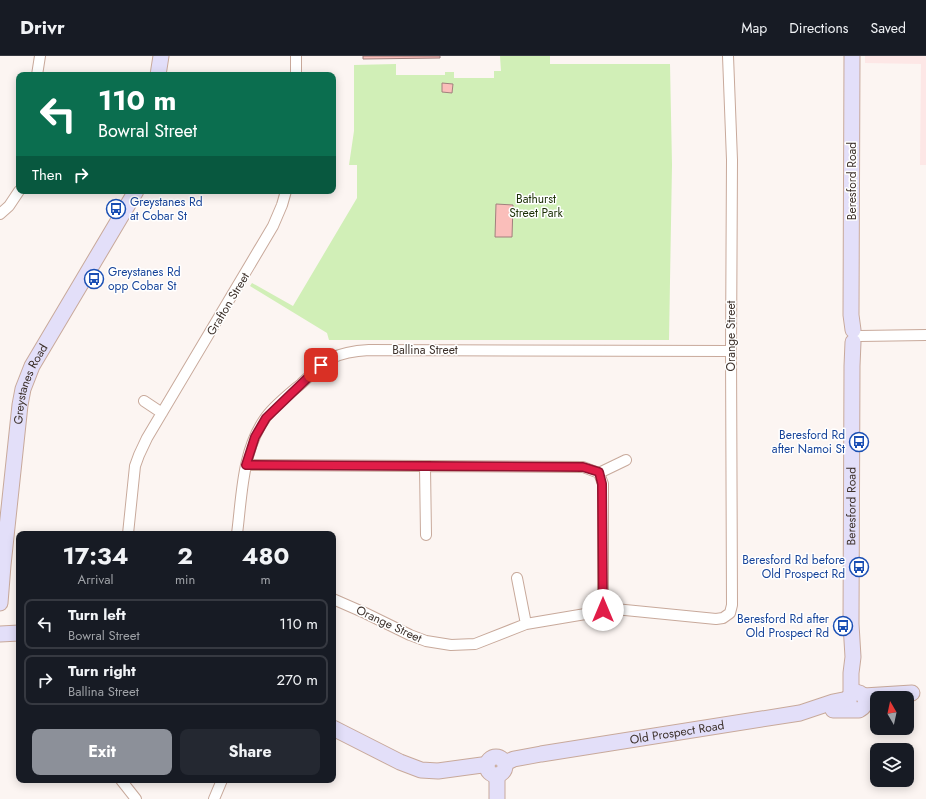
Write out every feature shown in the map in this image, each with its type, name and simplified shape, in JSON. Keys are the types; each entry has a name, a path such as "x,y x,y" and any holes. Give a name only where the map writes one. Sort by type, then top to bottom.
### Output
{"main road":[{"path":"158,72 161,56"},
{"name":"Beresford Road","path":"852,56 851,315 855,336 852,366 851,624 854,657 851,673 860,700"},
{"name":"Greystanes Road","path":"0,603 20,405 25,384 32,366 134,194"},
{"path":"0,634 16,633"},
{"name":"Old Prospect Road","path":"336,730 400,762 421,770 438,771 477,765 496,768 514,759 541,754 800,713 833,702 860,700 919,691"},
{"path":"496,768 497,799"}],"street":[{"path":"38,72 40,56"},
{"path":"296,56 296,72"},
{"name":"Orange Street","path":"336,600 421,639 451,645 475,644 526,624 603,610 623,609 716,619 730,618 732,605 732,160 728,56"},
{"path":"0,214 9,206 17,194"},
{"name":"Grafton Street","path":"128,531 135,466 139,455 147,438 273,226 285,194"},
{"path":"855,336 926,335"},
{"name":"Ballina Street","path":"237,531 246,465 255,437 270,413 321,365 329,359 342,353 369,350 731,351"},
{"path":"144,401 162,413"},
{"path":"246,465 583,467 599,472 626,460"},
{"path":"425,467 426,535"},
{"path":"599,472 602,484 603,610"},
{"path":"517,578 526,624"},
{"path":"124,783 136,799"},
{"path":"214,799 221,783"}],"shaded area":[{"path":"865,56 926,56 926,165 920,165 921,64 865,63"}],"green space":[{"name":"Bathurst Street Park","path":"500,56 550,56 550,64 670,64 672,165 669,340 329,340 327,333 250,286 252,283 293,306 357,198 357,165 349,165 354,131 354,65 396,64 396,75 445,75 445,72 454,72 454,78 494,78 494,71 501,71"}],"building":[{"path":"363,56 440,56 440,58 363,59"},
{"path":"442,83 453,84 452,93 442,92"},
{"path":"496,204 513,205 512,237 495,237"}],"place":[{"name":"Greystanes Rd at Cobar St","path":"116,209"},
{"name":"Greystanes Rd opp Cobar St","path":"94,279"},
{"name":"Beresford Rd after Namoi St","path":"859,442"},
{"name":"Beresford Rd before Old Prospect Rd","path":"859,567"},
{"name":"Beresford Rd after Old Prospect Rd","path":"843,626"}],"route":[{"path":"321,365 266,418 255,437 246,465 583,467 599,472 602,484 603,610"}]}
